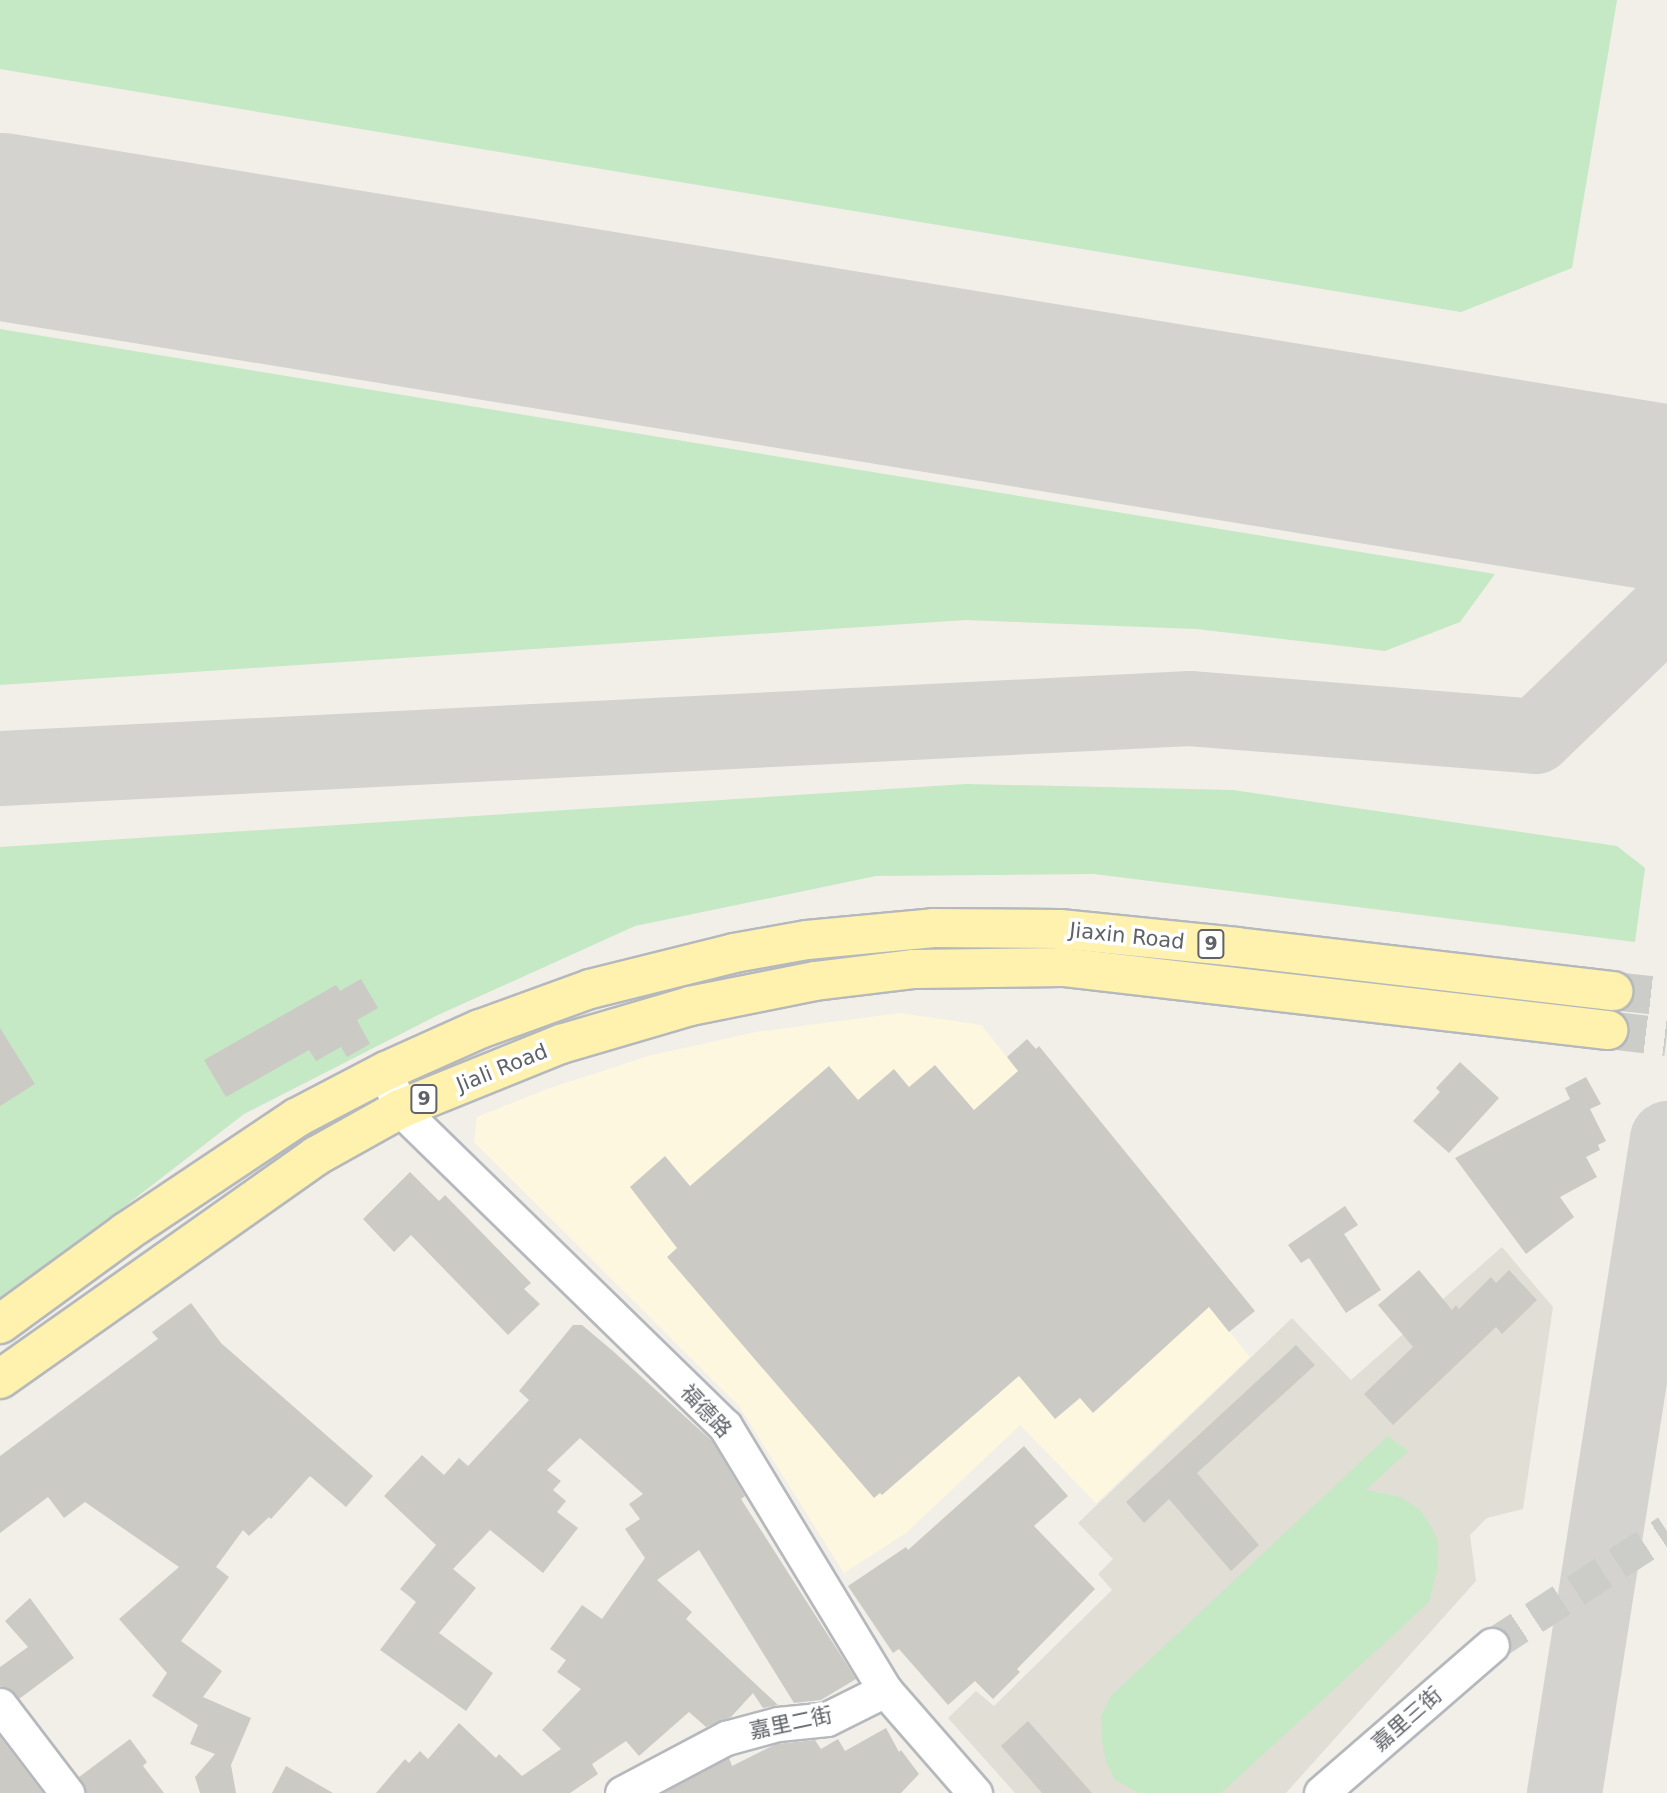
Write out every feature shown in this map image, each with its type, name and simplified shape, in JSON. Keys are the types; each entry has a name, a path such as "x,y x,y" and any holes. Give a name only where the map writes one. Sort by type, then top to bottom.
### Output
{"main road":[{"name":"Jiaxin Road","path":"807,940 933,928 1060,929 1614,991"},
{"name":"Jiali Road","path":"0,1324 126,1233 296,1118 386,1071 481,1029 590,989 734,953 807,940"},
{"name":"Jiaxin Road","path":"914,969 1063,967 1608,1030"},
{"name":"Jiali Road","path":"0,1378 316,1156 400,1109 562,1044 690,1006 815,981 914,969"}],"street":[{"name":"福德路","path":"386,1071 400,1109 725,1426 885,1690 975,1793"},
{"name":"嘉里三街","path":"1321,1793 1492,1645"},
{"name":"嘉里二街","path":"622,1793 726,1738 779,1724 827,1719 885,1690"},
{"path":"0,1705 66,1793"}],"shaded area":[{"path":"900,1013 981,1025 1250,1357 1096,1503 1020,1425 906,1533 844,1573 739,1406 474,1142 477,1117 547,1089 648,1056 756,1032"},
{"path":"1502,1247 1553,1307 1523,1509 1487,1518 1470,1535 1476,1581 1286,1793 1015,1793 948,1718 976,1691 994,1706 1112,1590 1098,1574 1113,1559 1078,1523 1292,1318 1351,1380"}],"green space":[{"path":"0,0 1617,0 1572,268 1461,312 0,69"},
{"path":"0,329 1495,574 1460,622 1385,651 1196,629 965,620 0,685"},
{"path":"966,784 1233,790 1617,846 1645,868 1635,942 1094,874 876,876 635,926 438,1015 244,1114 0,1303 0,847"},
{"path":"1388,1436 1408,1451 1366,1490 1401,1497 1421,1511 1432,1528 1438,1542 1437,1571 1429,1602 1221,1793 1139,1793 1115,1780 1106,1762 1102,1741 1101,1716 1111,1696"}],"building":[{"path":"361,979 378,1008 357,1020 370,1044 347,1057 341,1047 316,1061 309,1050 226,1097 204,1060 336,985 340,991"},
{"path":"0,1028 35,1084 0,1106"},
{"path":"1027,1039 1036,1049 1039,1046 1255,1311 1229,1332 1209,1307 1093,1413 1080,1398 1055,1419 1019,1376 882,1495 880,1493 874,1498 667,1257 677,1248 630,1187 665,1156 690,1186 829,1066 858,1100 894,1069 909,1087 935,1065 974,1110 1018,1071 1007,1057"},
{"path":"1460,1062 1499,1098 1449,1153 1413,1121 1440,1092 1436,1088"},
{"path":"1586,1077 1601,1104 1590,1109 1606,1141 1598,1145 1600,1150 1586,1157 1597,1177 1560,1197 1574,1217 1526,1254 1455,1158 1570,1099 1565,1088"},
{"path":"410,1172 439,1201 445,1195 531,1283 524,1289 540,1304 508,1335 411,1235 394,1252 363,1219"},
{"path":"1345,1206 1358,1225 1344,1234 1381,1290 1346,1313 1309,1258 1301,1263 1288,1245"},
{"path":"1419,1270 1452,1310 1456,1305 1459,1309 1491,1277 1496,1283 1509,1270 1537,1300 1502,1334 1496,1327 1393,1425 1364,1394 1413,1347 1378,1305"},
{"path":"191,1303 221,1343 373,1476 346,1507 310,1476 271,1519 269,1517 249,1536 243,1530 216,1567 229,1577 181,1641 222,1671 203,1697 251,1718 231,1765 236,1793 200,1793 195,1777 215,1754 190,1744 198,1725 152,1696 167,1673 119,1619 179,1567 85,1502 64,1518 48,1497 0,1533 0,1456 158,1339 152,1332"},
{"path":"573,1325 582,1325 712,1441 745,1496 741,1499 856,1679 821,1700 794,1703 699,1550 657,1580 692,1612 686,1619 778,1705 763,1708 753,1693 731,1717 706,1727 689,1712 639,1756 626,1741 592,1764 598,1774 570,1793 376,1793 405,1759 409,1763 420,1751 428,1759 459,1723 496,1758 499,1754 522,1776 561,1749 542,1730 581,1689 557,1672 566,1660 550,1649 582,1605 602,1619 645,1558 625,1529 640,1519 629,1504 643,1494 580,1438 547,1470 561,1481 553,1490 566,1501 557,1512 578,1528 543,1573 490,1530 453,1569 476,1588 439,1633 493,1673 466,1711 380,1650 416,1602 400,1589 436,1545 384,1496 422,1455 444,1475 459,1458 468,1466 529,1400 519,1391"},
{"path":"1296,1345 1315,1365 1197,1473 1259,1545 1231,1571 1169,1499 1144,1523 1126,1502"},
{"path":"1024,1446 1068,1496 1034,1526 1095,1589 1017,1669 1020,1672 993,1699 975,1681 948,1705 899,1649 893,1653 848,1586 906,1547 908,1550"},
{"path":"30,1598 74,1658 19,1699 8,1688 0,1686 0,1667 28,1647 5,1621"},
{"path":"1028,1721 1092,1793 1042,1793 1001,1746"},
{"path":"886,1728 899,1752 901,1750 919,1774 901,1793 663,1793 729,1758 732,1766 776,1744 815,1740 821,1749 838,1739 845,1751"},
{"path":"0,1737 43,1793 0,1793"},
{"path":"130,1739 147,1762 143,1766 164,1793 86,1793 79,1777"},
{"path":"286,1766 333,1793 272,1793"}],"taxiway":[{"path":"0,768 1189,708 1535,736 1667,609"},
{"path":"1564,1793 1667,1138"}],"runway":[{"path":"0,226 1667,498"}],"tunnel":[{"path":"1613,991 1667,997"},
{"path":"1608,1030 1667,1037"},
{"path":"1492,1645 1667,1531"}]}
